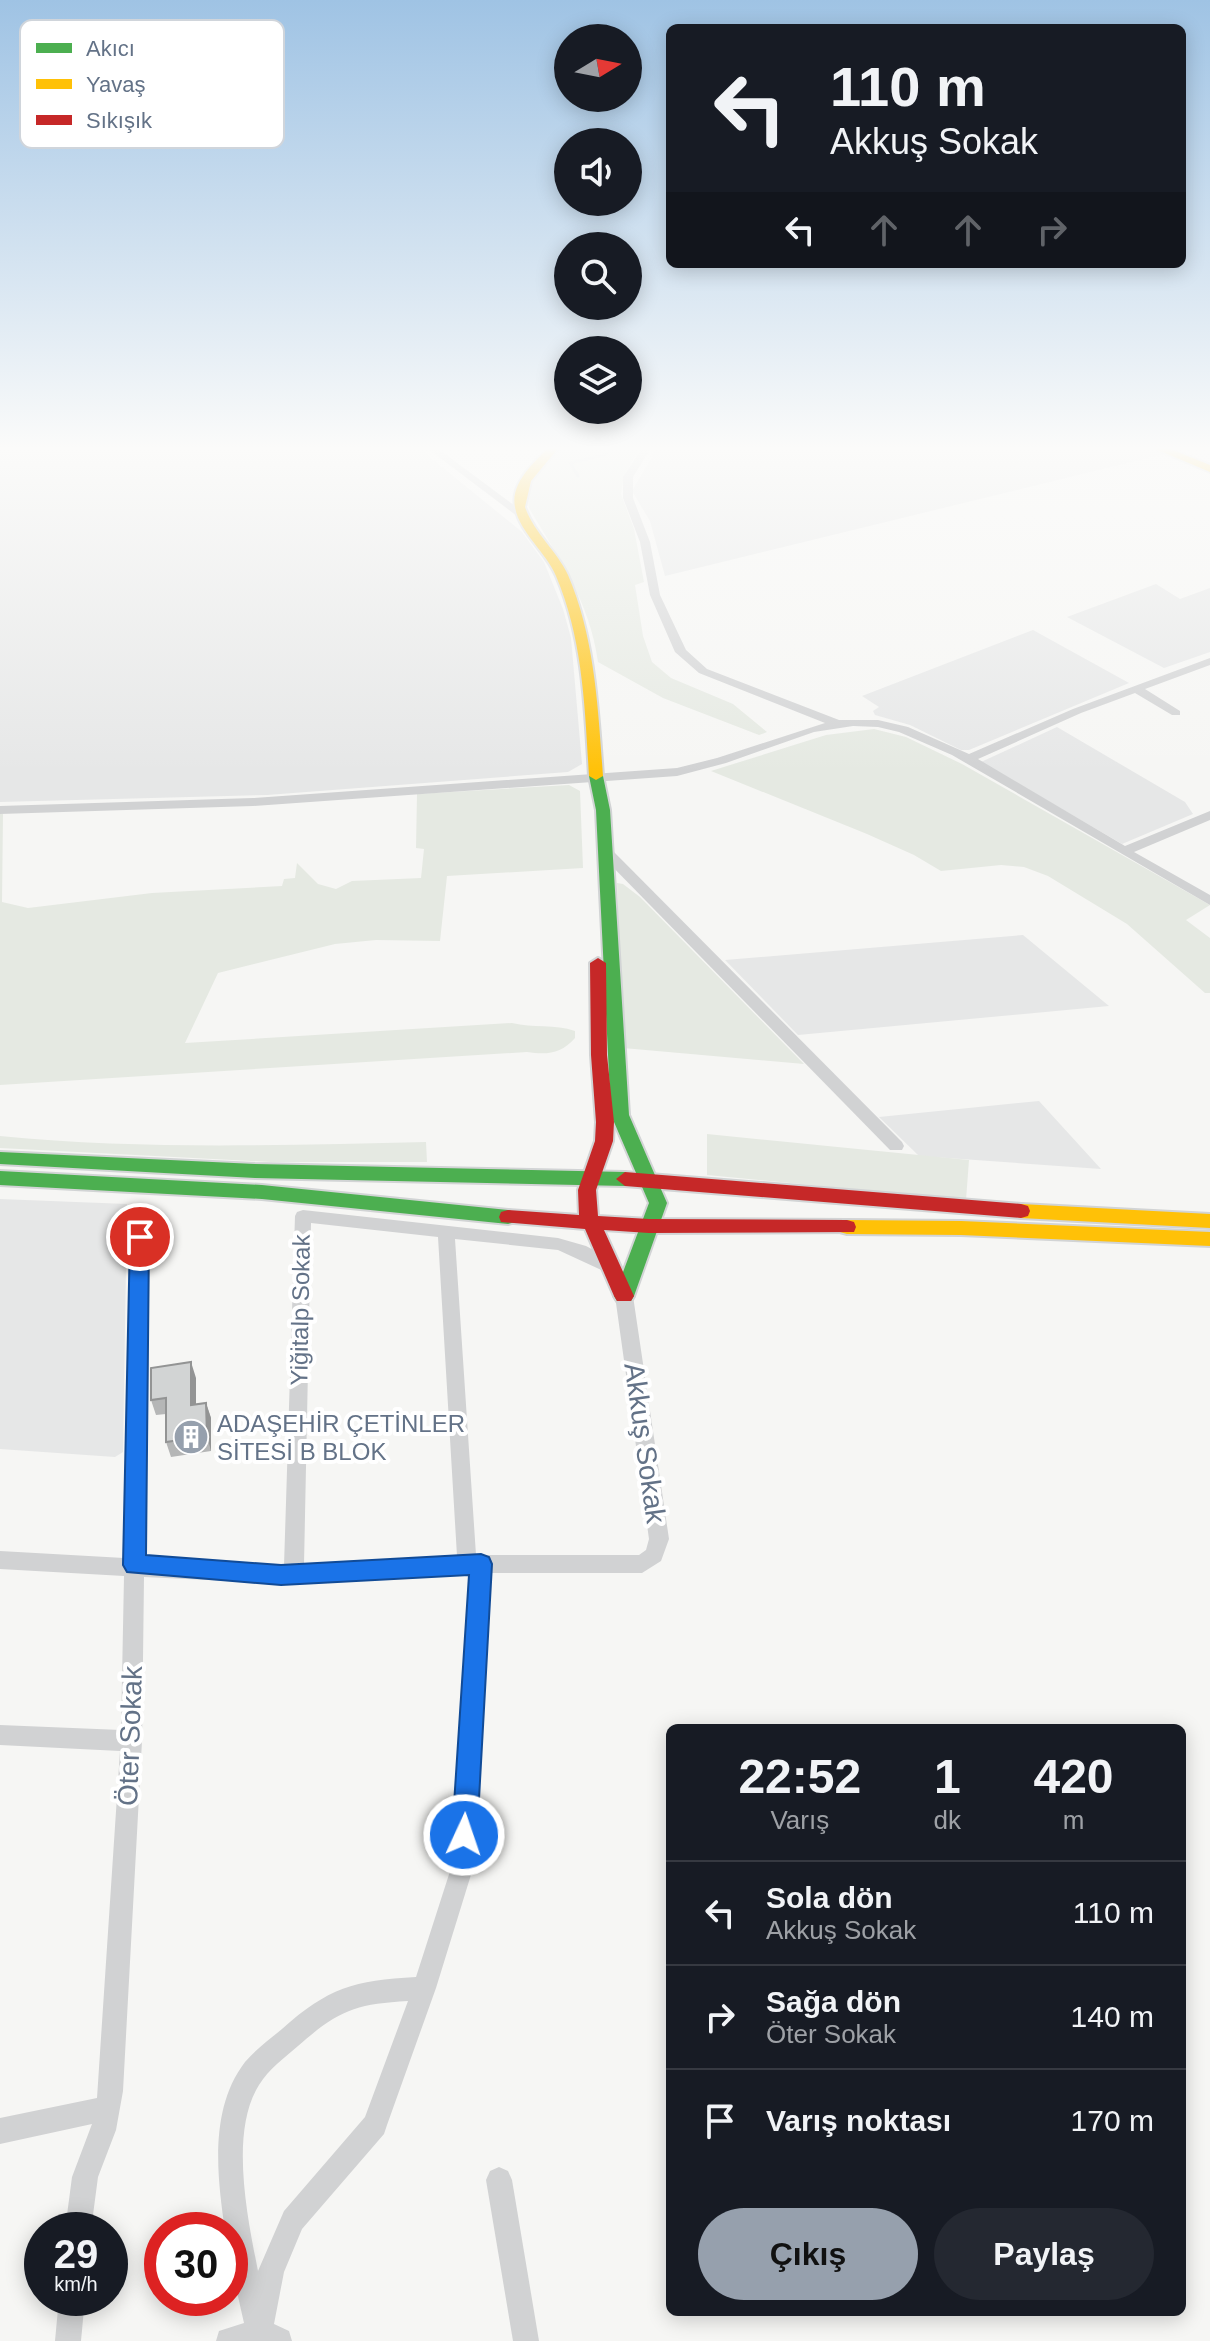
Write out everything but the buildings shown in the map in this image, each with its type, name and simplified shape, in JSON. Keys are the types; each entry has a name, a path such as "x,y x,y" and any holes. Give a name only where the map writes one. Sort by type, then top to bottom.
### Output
{"main road":[{"path":"549,554 559,569 579,619 589,670 596,778 603,810 606,852 620,1115 630,1147 658,1203 624,1296"},
{"path":"596,778 590,810 600,1069 606,1127 603,1146 585,1199 592,1223 624,1296"},
{"path":"0,1158 255,1171 591,1176 1011,1210 1210,1221"},
{"path":"0,1178 289,1195 649,1226 961,1228 1210,1239"}],"street":[{"path":"647,554 655,595 681,652 703,671 838,724"},
{"path":"966,760 1135,688 1210,661"},
{"path":"1135,688 1176,713"},
{"path":"0,810 253,802 596,778 708,766 838,724 863,722 900,729 966,760 1210,901"},
{"path":"1124,851 1210,815"},
{"path":"606,852 896,1146"},
{"path":"289,1195 303,1216"},
{"name":"Yiğitalp Sokak","path":"294,1575 303,1216 558,1244 580,1251 610,1267"},
{"path":"269,2336 279,2248 293,2220 375,2125 424,1988 463,1865 474,1564 446,1231"},
{"name":"Öter Sokak","path":"80,2212 85,2177 109,2108 131,1741 140,1237"},
{"name":"Akkuş Sokak","path":"0,1560 294,1575 474,1564 642,1564 654,1555 659,1539 624,1296"},
{"path":"0,1735 131,1741"},
{"path":"269,2336 242,2264 231,2165 236,2115 247,2081 320,2011 350,1995 424,1988"},
{"path":"0,2131 109,2108"},
{"path":"499,2180 526,2341"},
{"path":"68,2341 70,2316"},
{"path":"229,2341 269,2336"}],"shaded area":[{"path":"0,554 538,554 563,609 571,638 582,764 568,772 267,795 0,802"},
{"path":"557,554 639,554 644,582 635,585 643,636 652,662 671,678 733,704 767,732 759,735 663,698 598,662 581,600"},
{"path":"659,554 754,554 665,576"},
{"path":"1156,584 1180,599 1210,588 1210,652 1164,668 1067,617"},
{"path":"1033,630 1129,683 969,750 961,750 910,725 875,715 873,711 879,707 862,696"},
{"path":"1057,727 1185,802 1193,814 1122,844 981,762"},
{"path":"874,729 906,737 962,764 1210,905 1186,920 1210,938 1210,993 1205,993 1127,924 1048,876 1024,867 1001,865 941,871 867,834 711,771 826,735"},
{"path":"569,785 580,791 583,868 447,876 440,941 376,940 335,944 218,973 185,1043 512,1023 575,1031 575,1038 559,1050 0,1085 0,814 3,814 2,902 28,908 152,893 282,886 284,879 295,878 297,863 318,884 336,889 352,881 421,878 424,849 416,848 417,794"},
{"path":"617,883 640,897 804,1064 623,1048"},
{"path":"1023,935 1109,1006 798,1035 725,960"},
{"path":"1039,1101 1101,1169 919,1156 879,1117"},
{"path":"707,1134 969,1160 966,1200 707,1175"},
{"path":"0,1136 160,1145 426,1142 427,1162 271,1162 0,1148"},
{"path":"0,1199 127,1204 123,1452 115,1457 0,1449"}],"traffic: fast":[{"path":"596,776 603,810 620,1115 658,1203 624,1296"},
{"path":"0,1158 255,1171 625,1179"},
{"path":"0,1178 262,1192 508,1217"}],"traffic: slow":[{"path":"549,554 562,576 584,650 596,776"},
{"path":"1021,1211 1210,1221"},
{"path":"847,1227 961,1228 1210,1239"}],"traffic: jam":[{"path":"598,963 599,1055 605,1122 604,1141 587,1190 587,1212 624,1296"},
{"path":"625,1179 1021,1211"},
{"path":"508,1217 649,1226 847,1227"}],"place":[{"name":"ADAŞEHİR ÇETİNLER SİTESİ B BLOK","path":"191,1437"}],"route":[{"path":"140,1237 135,1565 281,1575 481,1564 464,1835"}]}
